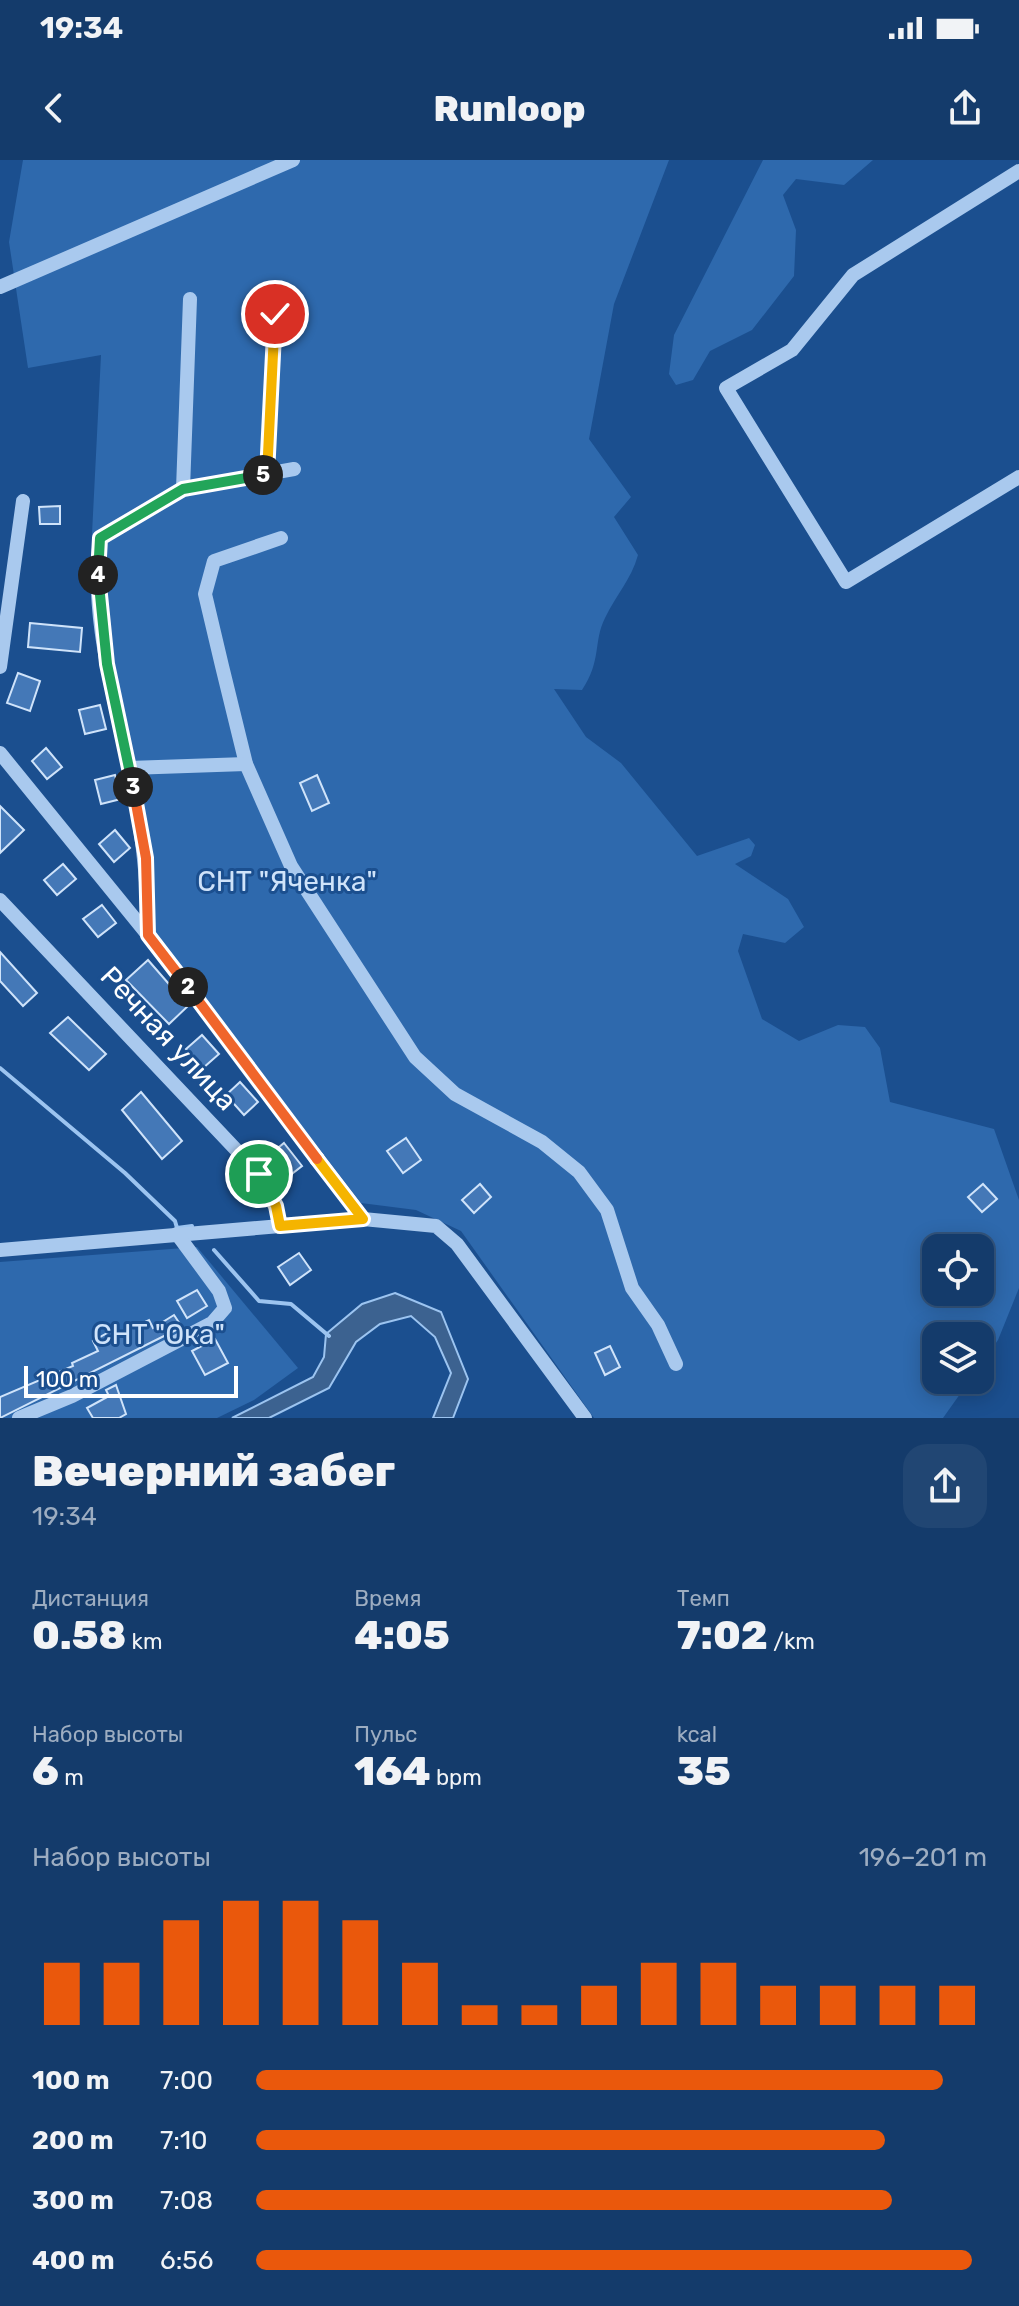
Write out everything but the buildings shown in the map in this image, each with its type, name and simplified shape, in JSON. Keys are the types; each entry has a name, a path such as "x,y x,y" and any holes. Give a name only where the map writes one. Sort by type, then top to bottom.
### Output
{"street":[{"path":"0,287 293,160"},
{"path":"1019,171 853,275 792,350 726,388 846,582 1019,477"},
{"path":"183,489 190,299"},
{"path":"267,474 275,314"},
{"path":"148,935 146,858 107,664 97,561 100,538 183,489 294,469"},
{"path":"0,667 23,501"},
{"path":"281,538 214,561 205,594 246,764 291,866 415,1057 455,1094 542,1142 579,1172 607,1210 632,1288 658,1325 676,1364"},
{"path":"0,753 148,935 363,1219"},
{"path":"129,768 246,764"},
{"name":"Речная улица","path":"0,900 259,1174 276,1206 280,1226"},
{"path":"0,1250 363,1219 436,1226 449,1234 585,1418"},
{"path":"19,1418 72,1396 212,1323 219,1316 225,1308 219,1291 177,1234"}],"green space":[{"name":"СНТ \"Яченка\"","path":"23,160 669,160 614,304 589,439 631,497 614,517 638,555 605,618 595,660 582,690 554,689 586,737 621,763 697,856 749,838 755,845 751,856 735,864 788,899 804,927 785,943 743,934 738,951 762,1019 799,1041 838,1025 865,1027 880,1048 890,1102 994,1129 1019,1200 1019,1288 994,1346 994,1322 922,1322 922,1394 960,1394 943,1418 594,1418 461,1231 416,1210 361,1203 156,936 92,534 101,355 28,368 9,242"},
{"path":"763,160 873,160 844,185 796,179 783,195 796,230 794,276 752,330 710,351 693,380 676,385 669,374 674,335"},
{"name":"СНТ \"Ока\"","path":"197,1247 298,1368 254,1400 217,1418 0,1418 0,1262"}],"shaded area":[{"path":"395,1293 441,1312 468,1379 453,1418 433,1418 451,1373 435,1337 411,1316 380,1324 356,1342 329,1388 269,1418 232,1418 313,1377 324,1357 326,1334 362,1304"}],"waterway":[{"path":"0,1068 125,1173 175,1221 177,1228 192,1226"},
{"path":"214,1250 259,1301 291,1304 329,1336"}],"route":[{"path":"259,1174 276,1206 280,1226 363,1219 148,935 146,858 107,664 97,561 100,538 183,489 267,474 275,314"}]}
